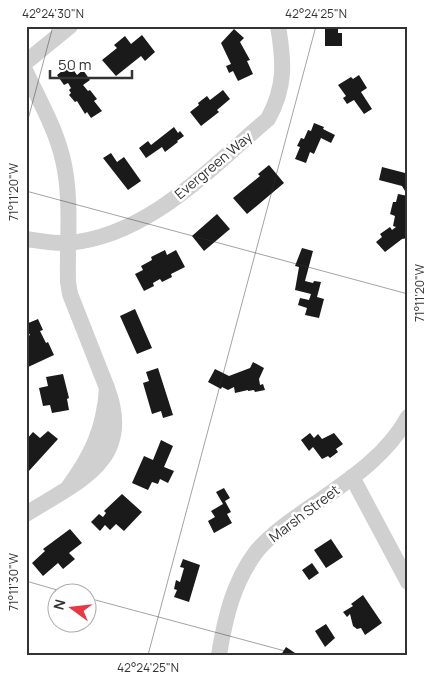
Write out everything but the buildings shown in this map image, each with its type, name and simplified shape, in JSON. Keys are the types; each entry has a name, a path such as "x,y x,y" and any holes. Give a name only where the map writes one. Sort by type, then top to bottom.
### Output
{"street":[{"path":"26,62 70,26"},
{"name":"Evergreen Way","path":"26,239 67,243 106,235 136,223 179,196 268,119 277,102 283,76 283,54 278,26"},
{"path":"26,72 51,125 63,160 68,197 68,282 72,303 112,402 115,416 110,446 103,459 92,471 26,514"},
{"name":"Marsh Street","path":"219,655 229,604 239,580 256,553 276,532 352,477 376,457 386,447 408,417"},
{"path":"352,477 408,582"}]}
